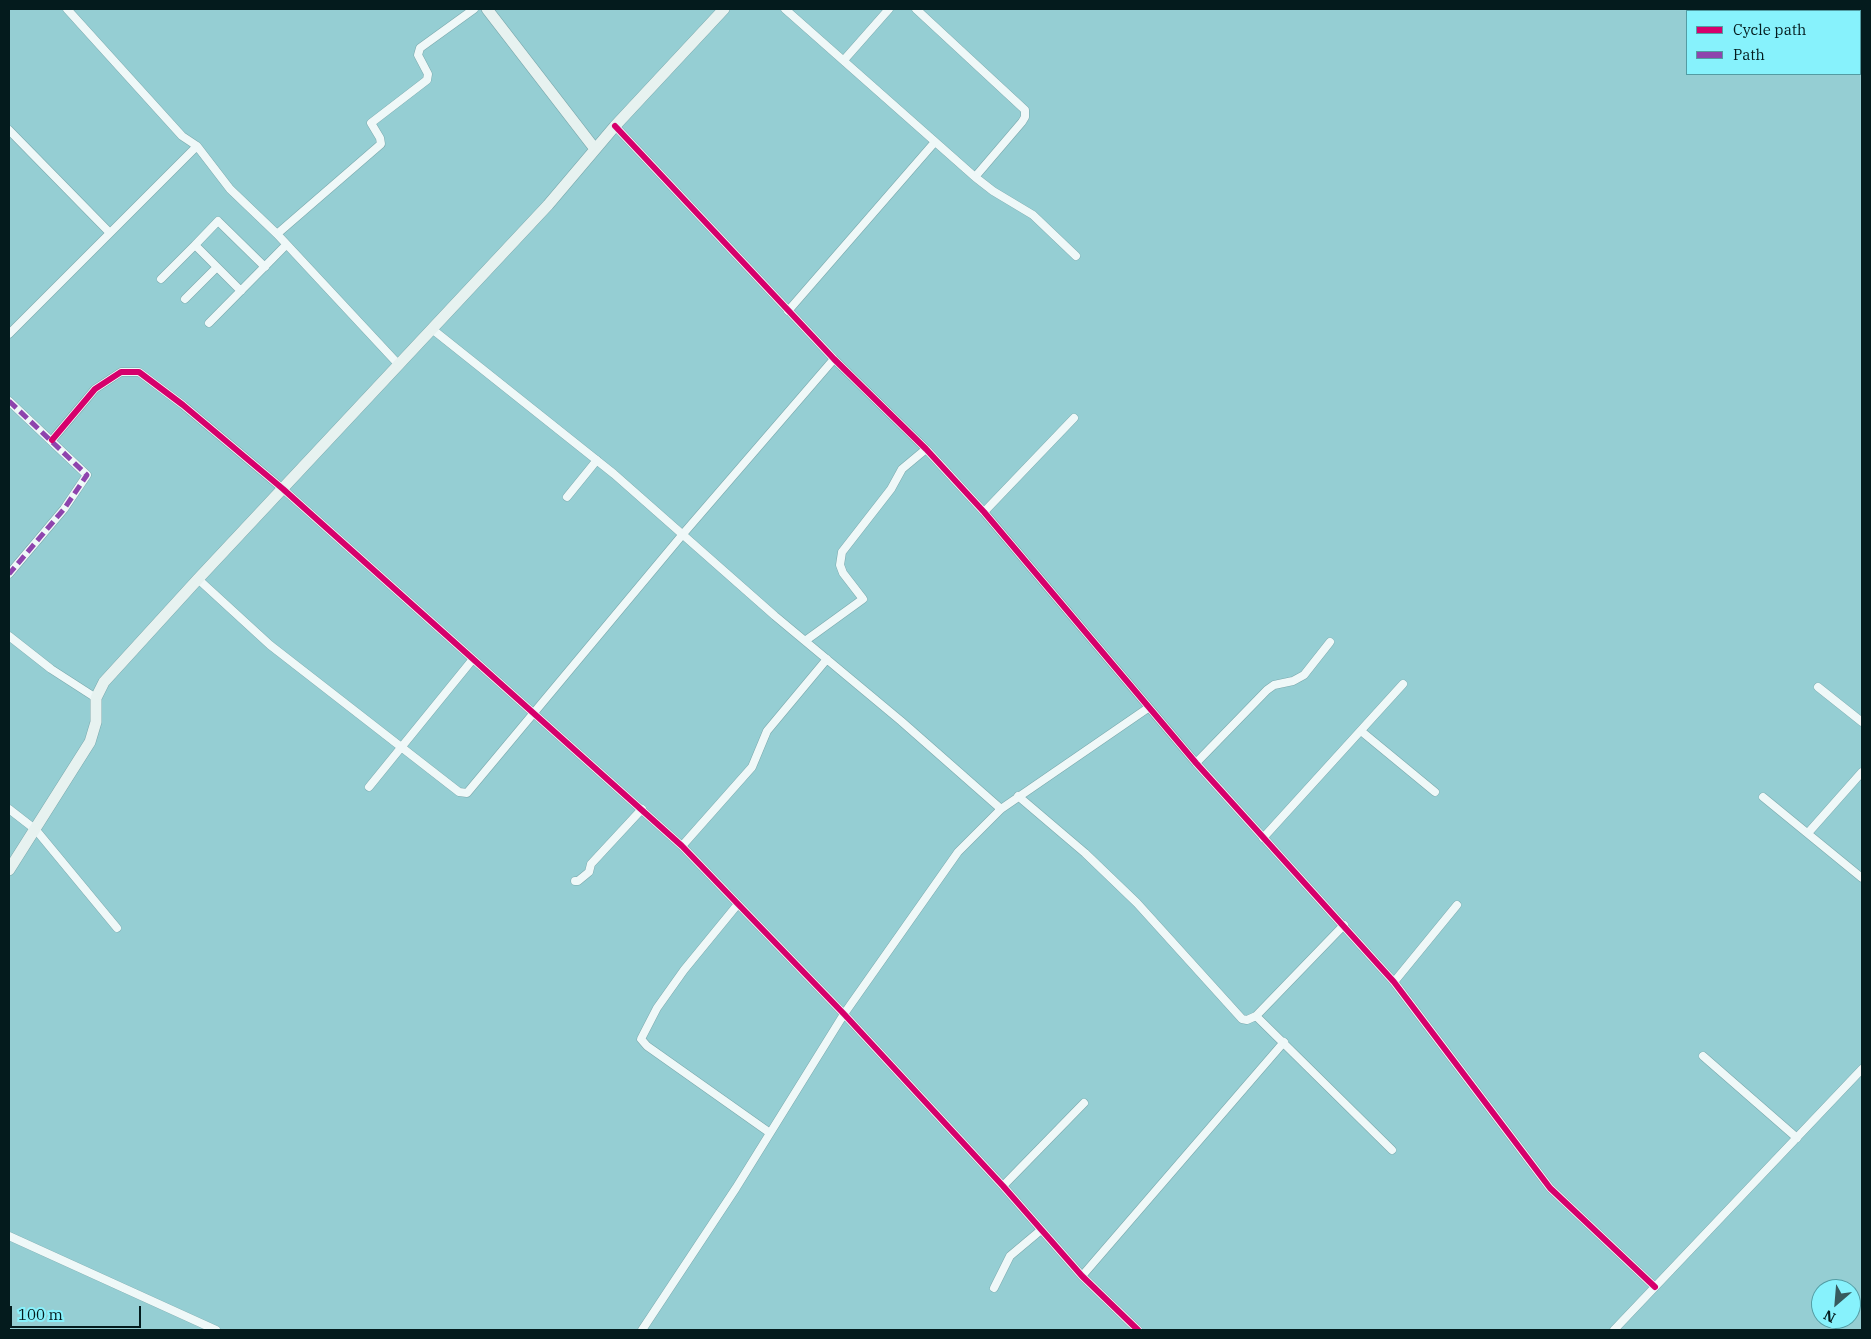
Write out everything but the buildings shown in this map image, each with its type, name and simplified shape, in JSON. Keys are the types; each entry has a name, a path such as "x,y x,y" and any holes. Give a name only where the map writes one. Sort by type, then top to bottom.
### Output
{"street":[{"path":"66,9 182,136 197,146 230,188 277,234 399,365"},
{"path":"277,234 381,144 380,138 371,123 428,80 428,74 418,55 420,48 474,9"},
{"path":"487,9 595,148"},
{"path":"9,870 90,742 96,722 96,698 104,682 548,205 595,148 724,9"},
{"path":"784,9 975,177 1039,219 1076,256"},
{"path":"844,60 890,9"},
{"path":"916,9 1025,110 1025,117 1022,122 975,177"},
{"path":"615,126 788,311 926,450 984,512 1148,708 1394,982 1550,1188 1655,1287"},
{"path":"9,130 109,232"},
{"path":"788,311 934,142"},
{"path":"9,334 197,146"},
{"path":"161,279 218,221 265,267"},
{"path":"195,245 241,291"},
{"path":"209,324 286,245"},
{"path":"184,299 217,267"},
{"path":"432,329 597,460 1001,809"},
{"path":"198,579 270,645 459,792 467,793 536,713 682,534 834,359"},
{"path":"52,440 103,382 121,372 139,372 183,405 282,489 536,713 682,846 844,1014 1003,1186 1082,1276 1138,1330"},
{"path":"9,401 87,475 64,509 9,574"},
{"path":"984,512 1074,418"},
{"path":"805,641 863,599 842,573 840,565 842,552 891,489 902,469 926,450"},
{"path":"567,497 597,460"},
{"path":"9,636 51,668 96,698"},
{"path":"1196,763 1267,690 1304,675 1330,642"},
{"path":"368,788 473,659"},
{"path":"682,846 752,767 767,731 827,659"},
{"path":"1263,838 1403,684"},
{"path":"1818,687 1862,722"},
{"path":"642,1330 770,1133 844,1014 958,852 1001,809 1018,796 1148,708"},
{"path":"1361,731 1435,792"},
{"path":"1808,832 1862,772"},
{"path":"1018,796 1085,853 1137,903 1238,1015 1247,1020 1256,1016 1344,925"},
{"path":"1763,797 1862,878"},
{"path":"9,809 36,830 117,928"},
{"path":"574,881 578,881 589,872 591,864 642,809"},
{"path":"738,904 684,970 658,1008 641,1039 647,1046 770,1133"},
{"path":"1394,982 1458,904"},
{"path":"1256,1016 1284,1042 1351,1112 1392,1150"},
{"path":"1082,1276 1284,1042"},
{"path":"1703,1056 1797,1138"},
{"path":"1614,1330 1862,1069"},
{"path":"1003,1186 1084,1103"},
{"path":"994,1288 1010,1256 1041,1230"},
{"path":"9,1236 216,1330"}],"marked path":[{"path":"9,401 87,475 64,509 9,574"}],"cycle path":[{"path":"615,126 834,359 926,449 984,512 1196,763 1394,982 1550,1188 1655,1287"},
{"path":"52,440 95,389 121,372 139,372 183,405 283,489 682,846 844,1014 1003,1186 1082,1276 1138,1330"}]}
